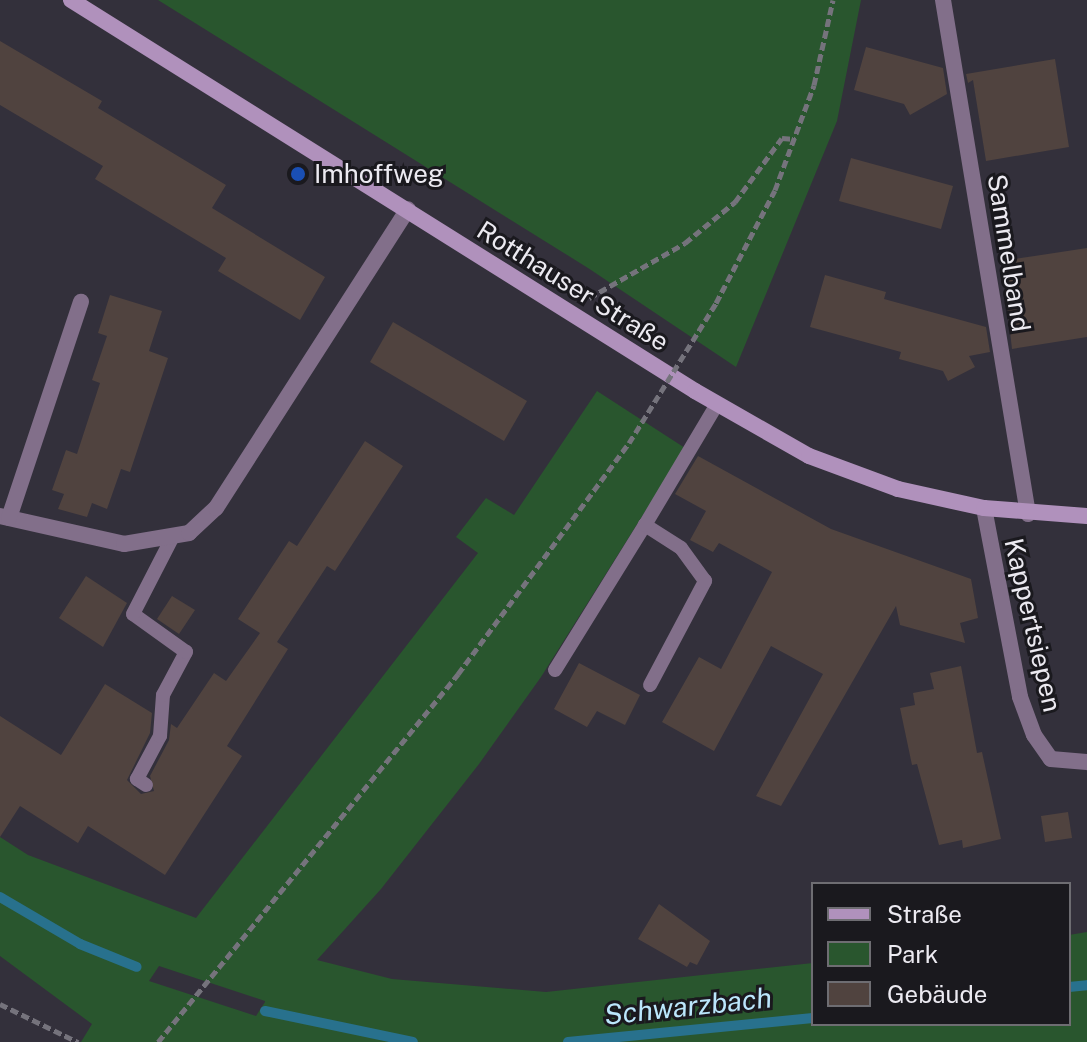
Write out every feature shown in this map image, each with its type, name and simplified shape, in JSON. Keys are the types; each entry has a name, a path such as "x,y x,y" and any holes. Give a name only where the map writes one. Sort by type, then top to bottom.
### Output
{"main road":[{"name":"Rotthauser Straße","path":"71,0 717,404 809,456 898,489 984,508 1028,514 1087,516"}],"street":[{"name":"Sammelband","path":"943,0 1028,514"},
{"path":"81,302 5,517 124,544 171,540 189,533 216,508 408,209"},
{"name":"Kappertsiepen","path":"984,508 1020,697 1034,735 1051,759 1087,762"}],"lane":[{"path":"555,670 717,404"},
{"path":"645,525 681,548 705,581 650,685"},
{"path":"146,785 137,779 160,736 163,695 186,652 133,614 171,540"}],"path":[{"path":"158,1042 458,674 629,443 716,303 775,190 814,85 833,0"},
{"path":"567,311 685,243 735,202 782,138 795,139"},
{"path":"0,1004 78,1042"}],"green space":[{"path":"158,0 861,0 837,121 736,367 588,268"},
{"path":"597,391 685,448 541,677 479,764 381,889 317,960 392,979 546,992 811,963 811,1026 1071,1026 1071,935 1087,932 1087,1042 81,1042 92,1024 0,956 0,837 28,855 196,918 478,553 456,537 486,498 514,515","holes":["159,966 265,1001 256,1016 149,981"]}],"building":[{"path":"0,41 102,101 98,108 226,185 212,208 325,277 300,320 218,271 226,258 95,179 103,166 0,105"},
{"path":"866,47 943,68 947,94 910,115 904,104 854,90"},
{"path":"1055,59 1069,147 986,161 973,80 968,83 966,74"},
{"path":"851,158 953,186 941,229 839,201"},
{"path":"1087,248 1087,337 1012,349 1002,261"},
{"path":"825,275 886,292 884,299 986,327 990,352 969,356 975,367 948,381 943,371 899,359 901,352 810,327"},
{"path":"110,295 162,311 149,351 168,358 130,472 121,469 107,509 92,503 87,517 58,509 64,494 52,490 66,450 77,454 100,383 92,380 107,336 98,333"},
{"path":"393,322 527,401 504,441 370,362"},
{"path":"365,441 403,466 335,571 327,566 277,642 288,649 227,746 242,756 165,875 88,826 78,843 20,806 0,837 0,716 61,755 105,684 152,713 150,733 127,780 141,794 154,791 150,776 169,740 171,724 177,728 214,673 226,681 260,633 238,619 289,541 297,546"},
{"path":"698,456 831,529 971,579 978,618 960,623 965,643 900,625 896,606 781,806 756,796 823,674 771,646 714,751 662,722 699,657 721,669 772,572 719,543 713,552 690,540 706,511 675,494"},
{"path":"86,576 127,603 103,647 59,618"},
{"path":"172,596 195,610 179,634 157,619"},
{"path":"579,663 640,695 625,725 597,711 587,727 554,709"},
{"path":"961,666 977,753 982,752 1001,839 963,848 962,840 939,845 917,764 912,765 900,708 915,705 913,693 934,689 930,673"},
{"path":"1068,812 1072,838 1045,842 1041,816"},
{"path":"659,904 710,941 697,965 690,962 687,967 638,939"}],"waterway":[{"name":"Schwarzbach","path":"0,897 80,944 137,967"},
{"name":"Schwarzbach","path":"1071,987 1087,985"},
{"name":"Schwarzbach","path":"265,1011 413,1042"},
{"name":"Schwarzbach","path":"568,1042 811,1018"}],"place":[{"name":"Imhoffweg","path":"298,174"}]}
